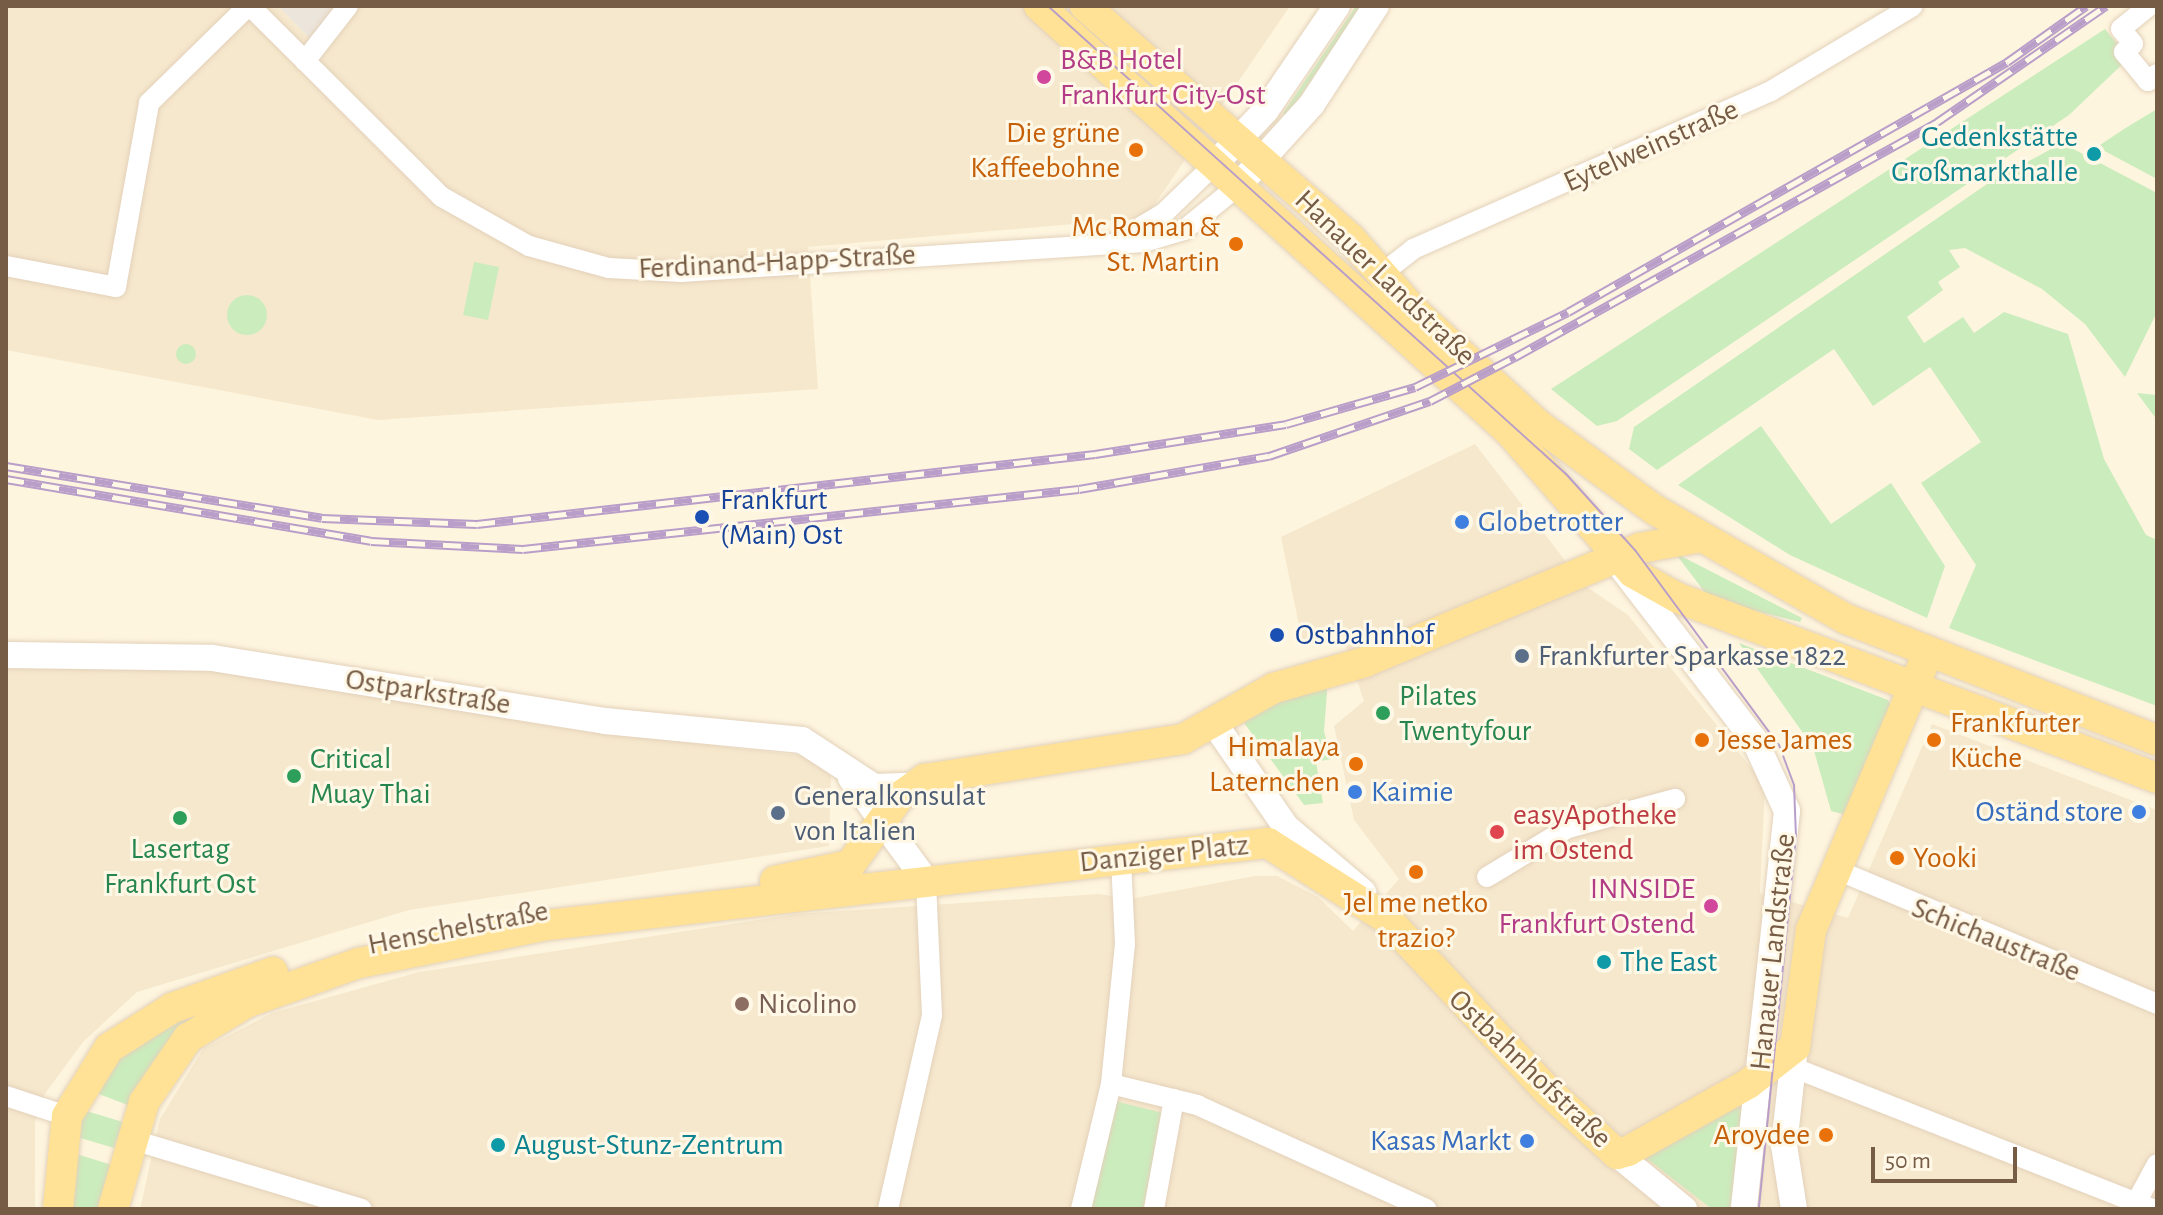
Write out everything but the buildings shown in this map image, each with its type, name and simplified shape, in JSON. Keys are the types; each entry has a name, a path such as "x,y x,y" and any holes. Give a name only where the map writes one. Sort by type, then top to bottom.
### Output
{"main road":[{"name":"Hanauer Landstraße","path":"1039,6 1510,432 1613,558 1678,598 1918,687"},
{"name":"Hanauer Landstraße","path":"1085,6 1384,272 1416,313 1544,430 1696,538 1806,600 1928,653 1918,687 1808,942 1793,1057"},
{"path":"883,821 910,786 963,768 1162,744 1214,723 1266,691 1365,662 1613,558 1696,538"},
{"path":"1928,653 2157,740"},
{"path":"1918,687 2157,778"},
{"name":"Henschelstraße","path":"67,1116 109,1048 151,1018 199,997 328,954 478,920 829,873 860,857 883,821"},
{"name":"Danziger Platz","path":"936,880 1272,844 1378,910"},
{"name":"Henschelstraße","path":"113,1209 130,1139 156,1078 188,1038 248,1002 359,963 548,925 936,880"},
{"name":"Ostbahnhofstraße","path":"1378,910 1494,1039 1617,1154"},
{"path":"1617,1154 1793,1057"},
{"path":"58,1209 67,1116"}],"street":[{"name":"Ferdinand-Happ-Straße","path":"249,6 442,197 482,225 577,262 681,272 1112,244 1172,235 1238,186"},
{"path":"6,266 116,287 149,103 249,6"},
{"path":"305,61 348,6"},
{"path":"1215,164 1238,142 1337,6"},
{"path":"1238,186 1263,162 1376,6"},
{"name":"Eytelweinstraße","path":"1384,272 1413,249 1771,91 1913,6"},
{"path":"2149,6 2121,29 2133,44 2124,52 2148,81 2157,74"},
{"name":"Ferdinand-Happ-Straße","path":"1112,244 1164,213 1215,164"},
{"name":"Hanauer Landstraße","path":"1613,558 1755,741 1783,793 1787,851 1744,1209"},
{"name":"Ostparkstraße","path":"6,655 212,658 619,723 802,740 874,787 910,786"},
{"path":"1214,723 1248,751 1378,910"},
{"name":"Ostparkstraße","path":"841,765 883,821"},
{"path":"1487,877 1568,828 1675,799"},
{"path":"883,821 936,880 932,1015 888,1209"},
{"path":"1081,1209 1111,1084 1125,944 1121,858"},
{"name":"Schichaustraße","path":"1837,870 2157,1004"},
{"path":"1793,1057 2144,1206 2157,1164"},
{"name":"Hanauer Landstraße","path":"1793,1057 1784,1145 1794,1209"},
{"path":"1111,1084 1174,1099 1426,1209"},
{"path":"6,1096 67,1116"},
{"path":"1154,1209 1174,1099"},
{"path":"130,1139 362,1209"},
{"name":"Ostbahnhofstraße","path":"1617,1154 1684,1209"}],"shaded area":[{"path":"6,6 278,6 318,47 348,6 1290,6 1150,211 1131,219 808,247 818,389 378,420 6,350"},
{"path":"278,6 348,6 319,48"},
{"path":"1475,444 1584,585 1628,615 1765,785 1760,893 1848,918 1932,724 2157,810 2157,1209 140,1209 160,1119 203,1049 272,1013 419,972 796,914 1099,894 1130,899 1255,876 1277,876 1318,897 1353,931 1399,879 1354,820 1334,726 1364,701 1341,632 1303,645 1281,537"},
{"path":"6,669 209,669 561,728 805,756 831,776 829,846 409,910 137,992 83,1042 44,1095 35,1122 35,1209 6,1209"}],"green space":[{"path":"1356,6 1362,6 1287,116 1283,113"},
{"path":"2105,29 2129,58 2069,115 1617,421 1597,426 1551,389"},
{"path":"2157,109 2157,179 2097,147 2124,129"},
{"path":"2062,143 2157,193 2157,312 2125,377 2085,324 2042,289 1965,248 1949,250 1960,267 1938,282 1943,290 1907,317 1924,343 1963,317 1974,333 2004,312 2068,334 2104,459 2146,535 2157,540 2157,706 1949,628 1976,565 1921,483 1981,442 1930,367 1873,406 1834,349 1657,470 1629,449 1634,427 1987,184"},
{"path":"474,262 499,267 488,320 463,315"},
{"path":"247,295 261,301 267,315 261,329 247,335 233,329 227,315 233,301"},
{"path":"186,344 193,347 196,354 193,361 186,364 179,361 176,354 179,347"},
{"path":"2137,393 2157,395 2157,420"},
{"path":"1761,426 1831,524 1891,483 1945,566 1927,618 1790,555 1678,485"},
{"path":"1675,553 1802,618 1800,622 1710,599"},
{"path":"1739,643 1888,700 1892,708 1850,816 1831,811 1813,747"},
{"path":"1328,679 1324,731 1331,759 1316,762 1323,803 1304,805 1242,720 1250,710"},
{"path":"205,1011 133,1107 91,1091 101,1073 156,1028"},
{"path":"1752,1098 1737,1209 1712,1209 1646,1158"},
{"path":"1114,1101 1163,1113 1143,1209 1090,1209"},
{"path":"83,1110 123,1122 114,1148 74,1136"},
{"path":"70,1152 112,1165 105,1209 66,1209"}],"tram line":[{"path":"1048,6 1566,474 1635,550 1779,745 1794,785 1796,836 1759,1209"}],"railway":[{"path":"6,466 322,518 477,524 1095,454 1286,424 1415,387 1568,312 2007,62 2086,6"},
{"path":"6,479 371,541 523,549 1079,489 1269,456 1430,401 1515,357 1937,122 2106,6"}],"place":[{"name":"B&B Hotel Frankfurt City-Ost","path":"1044,77"},
{"name":"Die grüne Kaffeebohne","path":"1136,150"},
{"name":"Gedenkstätte Großmarkthalle","path":"2094,154"},
{"name":"Mc Roman & St. Martin","path":"1236,244"},
{"name":"Frankfurt (Main) Ost","path":"702,517"},
{"name":"Globetrotter","path":"1462,522"},
{"name":"Ostbahnhof","path":"1277,635"},
{"name":"Frankfurter Sparkasse 1822","path":"1522,656"},
{"name":"Pilates Twentyfour","path":"1383,713"},
{"name":"Jesse James","path":"1702,740"},
{"name":"Frankfurter Küche","path":"1934,740"},
{"name":"Himalaya Laternchen","path":"1356,764"},
{"name":"Critical Muay Thai","path":"294,776"},
{"name":"Kaimie","path":"1355,792"},
{"name":"Oständ store","path":"2139,812"},
{"name":"Generalkonsulat von Italien","path":"778,813"},
{"name":"Lasertag Frankfurt Ost","path":"180,818"},
{"name":"easyApotheke im Ostend","path":"1497,832"},
{"name":"Yooki","path":"1897,858"},
{"name":"Jel me netko trazio?","path":"1416,872"},
{"name":"INNSIDE Frankfurt Ostend","path":"1711,906"},
{"name":"The East","path":"1604,962"},
{"name":"Nicolino","path":"742,1004"},
{"name":"Aroydee","path":"1826,1135"},
{"name":"Kasas Markt","path":"1527,1141"},
{"name":"August-Stunz-Zentrum","path":"498,1145"}]}
